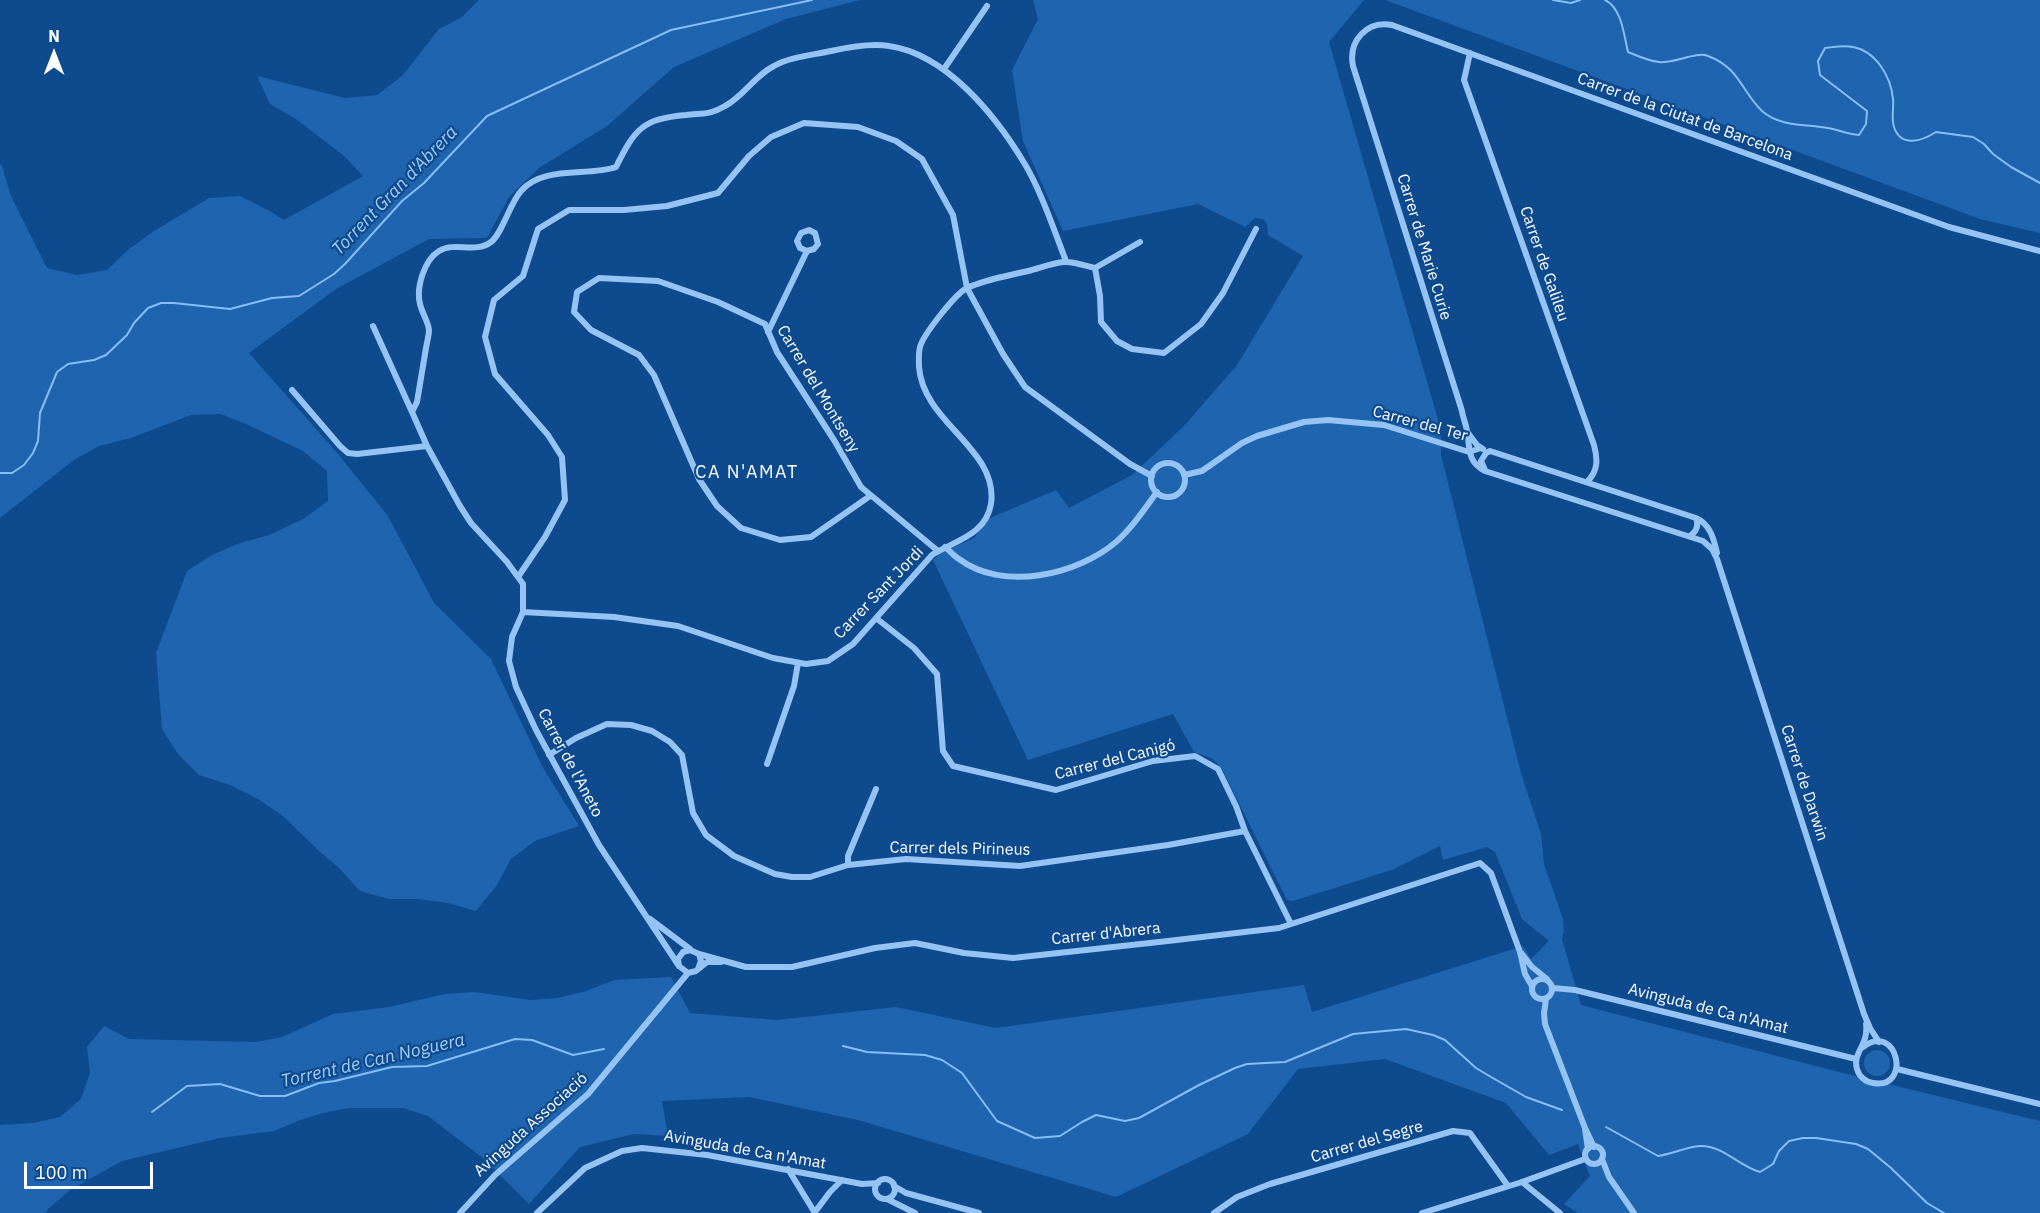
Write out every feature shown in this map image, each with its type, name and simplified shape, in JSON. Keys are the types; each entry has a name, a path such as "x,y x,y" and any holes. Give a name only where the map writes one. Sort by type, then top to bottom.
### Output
{"street":[{"path":"944,69 987,6"},
{"name":"Carrer de la Ciutat de Barcelona","path":"1354,70 1351,54 1357,38 1368,28 1380,24 1392,25 1940,224 1977,236 2040,251"},
{"path":"412,412 417,402 429,329 419,302 420,283 427,264 439,251 452,247 483,248 495,239 522,189 539,179 573,171 605,171 616,167 631,136 654,120 712,114 733,102 758,75 775,65 849,47 888,46 908,50 944,69 970,92 999,126 1024,162 1066,261 1095,268 1140,242"},
{"name":"Carrer de Galileu","path":"1470,53 1464,80 1594,445 1596,468 1587,482"},
{"name":"Carrer de Marie Curie","path":"1354,70 1468,432 1469,452"},
{"path":"518,578 545,537 565,500 562,457 548,435 495,374 485,337 494,300 523,276 538,229 569,210 624,210 667,206 718,193 749,156 771,137 804,123 858,127 896,141 922,159 952,215 967,288 1003,354 1025,387 1114,452 1152,476"},
{"path":"1095,268 1100,296 1101,322 1117,341 1132,349 1164,354 1201,324 1223,293 1256,229"},
{"path":"768,332 807,251"},
{"name":"Carrer Sant Jordi","path":"523,612 614,617 678,626 773,658 806,664 828,661 853,644 932,555 971,536 985,519 991,503 989,480 977,454 933,407 921,384 920,345 942,314 967,288 1066,261"},
{"name":"Carrer del Montseny","path":"870,496 811,537 780,540 741,528 717,506 699,479 654,375 639,354 591,330 574,312 576,292 599,278 658,281 717,302 765,324 777,352 834,440 861,488 938,551"},
{"path":"373,326 427,446 459,506 523,585 523,612"},
{"path":"292,390 340,447 348,453 427,446"},
{"name":"Carrer del Ter","path":"1185,475 1202,471 1242,443 1257,436 1304,422 1328,420 1384,425 1469,452 1481,447"},
{"name":"Carrer de Marie Curie","path":"1468,432 1481,447 1490,451 1696,518"},
{"path":"1485,471 1481,461 1490,451"},
{"path":"1469,452 1473,461 1485,471 1690,537 1708,544 1718,559"},
{"path":"1168,463 1178,466 1185,475 1184,486 1177,494 1167,496 1157,492 1152,485 1152,476 1157,467 1168,463"},
{"path":"945,547 959,560 970,566 998,574 1036,576 1064,571 1089,560 1114,544 1134,524 1157,492"},
{"path":"1690,537 1696,530 1696,518"},
{"name":"Carrer de Darwin","path":"1696,518 1709,530 1715,544 1864,1014 1879,1042"},
{"name":"Carrer de l'Aneto","path":"523,612 512,637 509,661 516,687 549,755 599,845 679,966"},
{"name":"Carrer del Canigó","path":"876,618 914,648 938,674 943,751 953,766 1056,790 1153,761 1195,756 1218,770 1291,924"},
{"path":"767,764 794,686 798,663"},
{"name":"Carrer dels Pirineus","path":"549,755 576,738 607,724 631,725 652,731 670,742 682,755 693,813 706,835 734,856 775,874 792,877 810,877 848,865 906,859 1020,866 1168,845 1245,831"},
{"path":"848,865 848,856 876,789"},
{"name":"Carrer d'Abrera","path":"699,954 746,967 792,967 875,948 915,943 964,953 1013,958 1279,928 1480,863 1491,873 1520,952"},
{"name":"Carrer de l'Aneto","path":"645,915 690,950"},
{"path":"690,950 699,954 701,961 698,969 688,973 679,966 680,955 690,950"},
{"path":"1520,952 1553,988 1551,995 1543,999 1540,1006 1591,1148"},
{"path":"1520,952 1532,992 1543,999"},
{"name":"Carrer d'Abrera","path":"698,969 707,962 728,962"},
{"name":"Avinguda Associació","path":"460,1213 495,1175 588,1094 688,973"},
{"path":"1532,986 1538,979 1547,979"},
{"name":"Avinguda de Ca n'Amat","path":"1553,988 1575,990 1856,1059"},
{"name":"Carrer de Darwin","path":"1863,1047 1866,1039 1864,1014"},
{"path":"1879,1042 1888,1045 1894,1051 1898,1060 1897,1069 1889,1080 1872,1083 1861,1076 1856,1059 1863,1047 1879,1042"},
{"path":"1897,1069 2040,1104"},
{"name":"Carrer del Segre","path":"1214,1213 1237,1197 1270,1184 1453,1131 1470,1133 1508,1186"},
{"name":"Avinguda de Ca n'Amat","path":"537,1213 585,1168 622,1151 642,1148 707,1155 862,1184 878,1183"},
{"path":"1591,1148 1585,1153 1586,1159 1609,1177 1634,1213"},
{"path":"1591,1148 1602,1151 1602,1160 1609,1177"},
{"path":"1422,1213 1522,1182 1586,1159"},
{"path":"1595,1164 1602,1160"},
{"path":"788,1169 815,1213 842,1180"},
{"path":"906,1193 880,1198 876,1193 876,1185 887,1180 906,1193 979,1213"},
{"path":"1522,1182 1560,1213"},
{"name":"Avinguda de Ca n'Amat","path":"862,1184 876,1193"},
{"path":"889,1198 894,1186"},
{"path":"889,1198 915,1213"}],"shaded area":[{"path":"479,0 860,0 786,19 674,67 607,126 539,168 509,197 487,238 429,239 336,289 249,353 338,454 388,516 434,603 491,659 542,766 579,826 535,841 511,859 497,885 476,911 448,903 418,899 389,899 360,891 340,869 283,816 258,799 230,785 199,775 178,754 162,729 156,653 187,571 212,555 240,543 269,535 303,519 328,501 327,471 303,451 221,414 191,415 131,438 99,446 74,460 0,518 0,163 11,196 47,268 77,275 107,270 129,249 154,231 209,198 240,196 284,220 363,176 344,156 296,119 270,104 257,76 345,98 377,95 402,76 439,29 462,17"},
{"path":"1033,0 1364,0 1329,42 1441,430 1441,455 1521,773 1541,834 1544,864 1563,919 1562,939 1581,1005 2040,1121 2040,1213 1578,1213 1564,1204 1590,1176 1578,1144 1549,1155 1506,1103 1385,1059 1298,1069 1248,1134 1116,1197 858,1120 749,1097 662,1101 668,1136 634,1134 580,1147 529,1204 484,1159 428,1116 403,1108 349,1108 323,1113 274,1131 220,1138 122,1161 70,1190 46,1213 0,1213 0,1125 33,1123 60,1117 81,1099 90,1073 87,1047 104,1026 129,1039 256,1042 282,1037 333,1014 389,1007 445,994 475,992 530,1000 558,998 586,991 614,980 671,977 690,1013 777,1020 896,1007 996,1028 1304,985 1312,1012 1523,946 1531,959 1549,941 1522,919 1495,852 1487,847 1443,860 1440,846 1392,870 1293,901 1287,900 1222,769 1213,759 1194,752 1173,714 1028,760 933,560 941,553 974,538 990,518 1056,490 1069,508 1132,475 1183,427 1237,365 1303,256 1268,235 1267,224 1263,219 1255,218 1245,227 1198,204 1063,231 1023,141 1012,70 1038,19"},
{"path":"1385,0 2040,0 2040,233 1980,219"},
{"path":"1877,1050 1886,1054 1890,1063 1886,1072 1877,1076 1868,1072 1864,1063 1868,1054"}],"waterway":[{"name":"Torrent Gran d'Abrera","path":"0,473 12,473 24,465 33,453 38,441 40,413 57,372 68,364 94,360 106,355 127,335 134,323 148,308 161,303 174,303 230,309 272,298 299,296 334,274 345,264 402,201 424,183 487,116 671,30 812,0"},
{"name":"Torrent Gran d'Abrera","path":"1553,0 1571,3 1580,0"},
{"name":"Torrent Gran d'Abrera","path":"1605,0 1611,4 1619,16 1628,52 1659,62 1698,55 1708,56 1719,61 1734,73 1762,111 1777,120 1794,124 1859,135 1866,124 1867,111 1820,75 1818,61 1825,48 1846,46 1861,49 1875,59 1886,74 1892,91 1893,124 1897,134 1902,138 1918,140 1936,132 1973,137 2011,167 2040,183"},
{"name":"Torrent de Can Noguera","path":"843,1046 867,1052 925,1055 942,1060 962,1073 997,1121 1035,1138 1060,1136 1096,1115 1125,1121 1139,1118 1199,1085 1247,1064 1285,1062 1353,1034 1406,1029 1445,1040 1476,1068 1491,1077 1526,1097 1562,1110"},
{"name":"Torrent de Can Noguera","path":"152,1112 187,1086 220,1084 260,1096 285,1096 319,1083 392,1067 427,1066 515,1039 532,1040 573,1055 604,1049"},
{"name":"Torrent de Can Noguera","path":"1606,1127 1658,1156 1700,1146 1708,1147 1723,1152 1760,1172 1773,1164 1779,1151 1789,1141 1816,1138 1856,1144 1868,1149 1927,1203 1944,1213"}],"district":[{"name":"CA N'AMAT","path":"747,473"}]}
